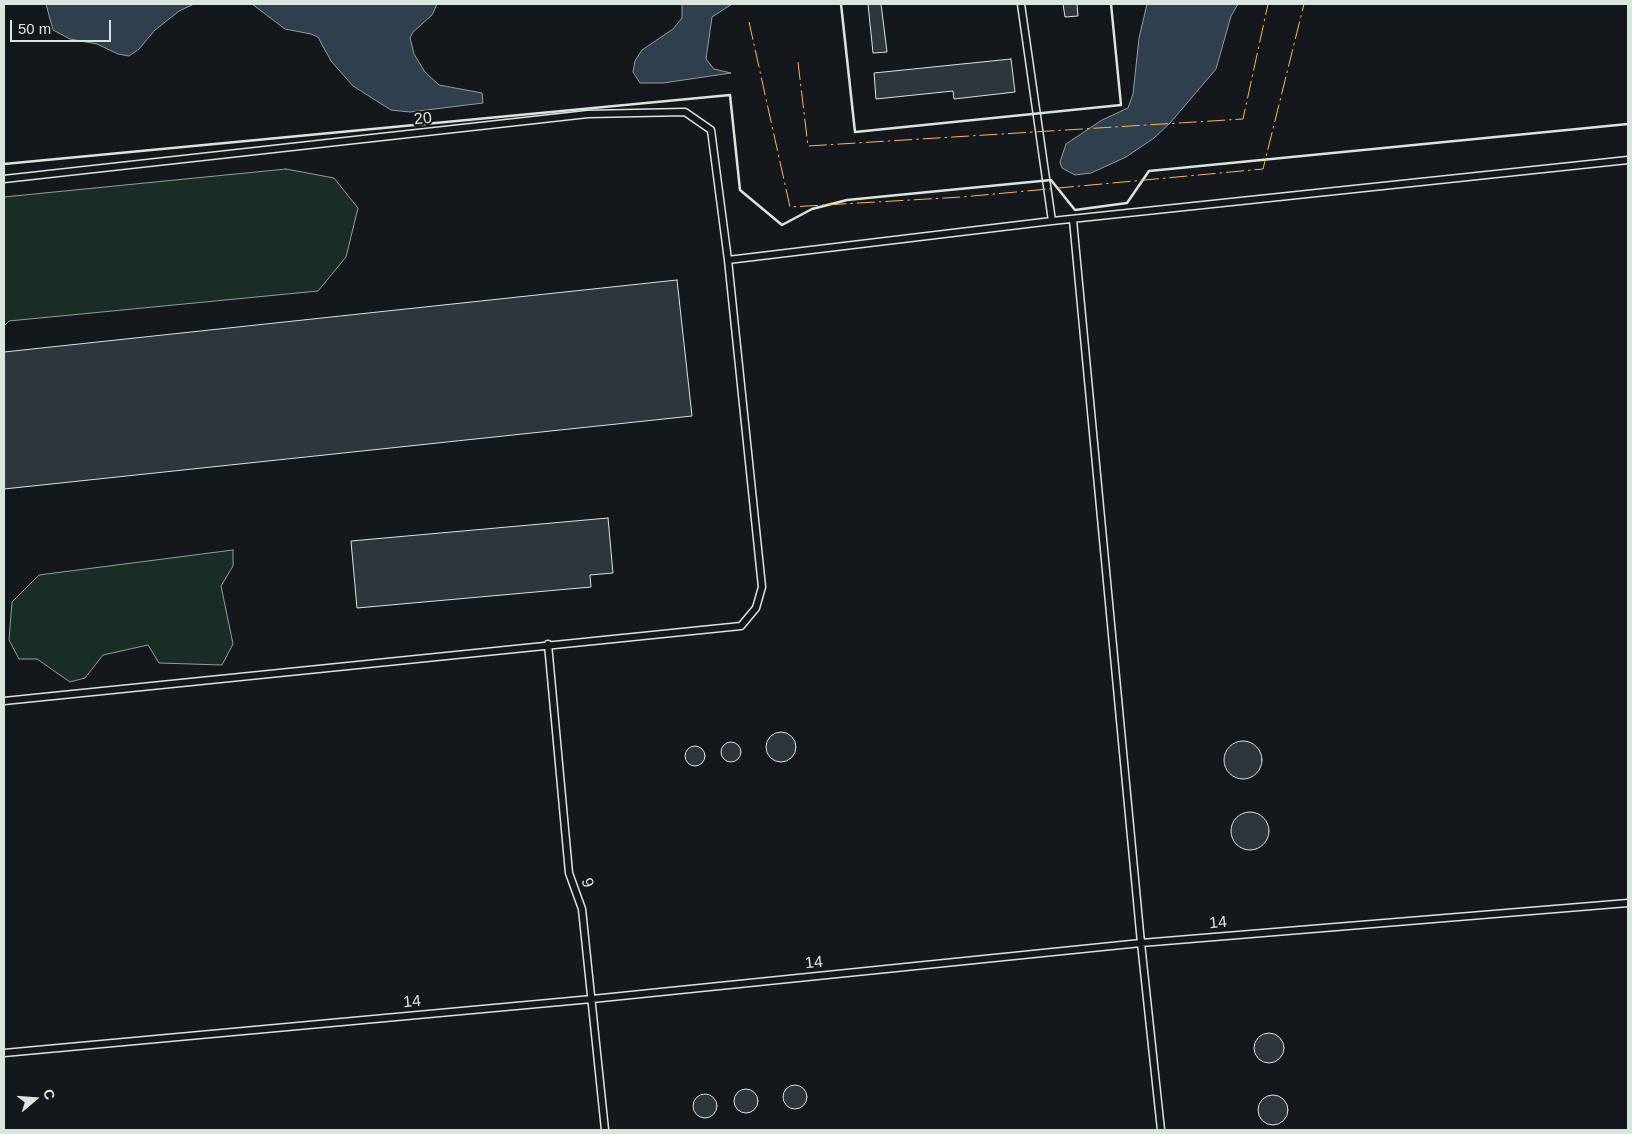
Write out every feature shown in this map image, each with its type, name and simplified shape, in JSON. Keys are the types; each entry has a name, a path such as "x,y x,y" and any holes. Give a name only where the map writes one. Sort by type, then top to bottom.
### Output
{"lane":[{"path":"1021,4 1052,221"},
{"name":"20","path":"4,179 588,114 685,112 711,130 728,260 762,587 756,608 742,626 548,644 4,701"},
{"path":"728,260 1052,221 1628,160"},
{"path":"1073,220 1141,944 1161,1130"},
{"name":"9","path":"548,644 569,873 582,909 605,1130"},
{"name":"14","path":"4,1053 592,1000 1141,944 1628,903"}],"green space":[{"path":"286,169 334,178 358,208 346,257 318,291 9,321 4,326 4,197"},
{"path":"233,550 233,566 221,586 233,644 222,665 159,663 148,645 103,655 85,678 70,682 37,659 19,659 9,640 12,602 39,575"}],"water":[{"path":"46,4 194,4 179,11 155,30 139,49 129,56 118,54 97,44 70,39 53,30"},
{"path":"252,4 437,4 432,15 413,32 410,38 414,54 425,72 439,85 482,93 483,103 410,112 391,110 353,86 331,61 318,37 285,29"},
{"path":"682,4 732,4 712,17 706,59 714,69 731,73 663,83 640,83 633,72 635,61 642,50 673,29 682,18"},
{"path":"1147,4 1238,4 1231,16 1216,69 1170,123 1154,138 1126,157 1091,173 1075,175 1062,168 1060,162 1066,144 1102,120 1128,108 1133,94 1139,38"}],"building":[{"path":"868,4 881,4 887,52 873,53"},
{"path":"1063,4 1077,4 1078,16 1065,17"},
{"path":"1011,59 1015,92 954,99 953,91 876,99 874,73"},
{"path":"677,280 692,416 4,489 4,352"},
{"path":"608,518 613,573 590,575 591,587 357,608 351,541"},
{"path":"781,732 792,736 796,747 792,758 781,762 770,758 766,747 770,736"},
{"path":"1243,741 1256,747 1262,760 1256,773 1243,779 1230,773 1224,760 1230,747"},
{"path":"731,742 738,745 741,752 738,759 731,762 724,759 721,752 724,745"},
{"path":"695,746 702,749 705,756 702,763 695,766 688,763 685,756 688,749"},
{"path":"1250,812 1263,818 1269,831 1263,844 1250,850 1237,844 1231,831 1237,818"},
{"path":"1269,1033 1279,1038 1284,1048 1279,1058 1269,1063 1259,1058 1254,1048 1259,1038"},
{"path":"795,1085 804,1088 807,1097 804,1106 795,1109 786,1106 783,1097 786,1088"},
{"path":"746,1089 755,1092 758,1101 755,1110 746,1113 737,1110 734,1101 737,1092"},
{"path":"705,1094 714,1097 717,1106 714,1115 705,1118 696,1115 693,1106 696,1097"},
{"path":"1273,1095 1283,1100 1288,1110 1283,1120 1273,1125 1263,1120 1258,1110 1263,1100"}],"wall":[{"path":"841,4 855,132 1121,105 1111,4"},
{"path":"4,164 730,95 740,190 782,225 812,209 847,200 1051,180 1075,210 1127,203 1149,171 1628,124"}],"power":[{"path":"798,62 808,146 1243,119 1268,4"},
{"path":"749,22 790,207 962,197 1263,169 1304,4"}]}
